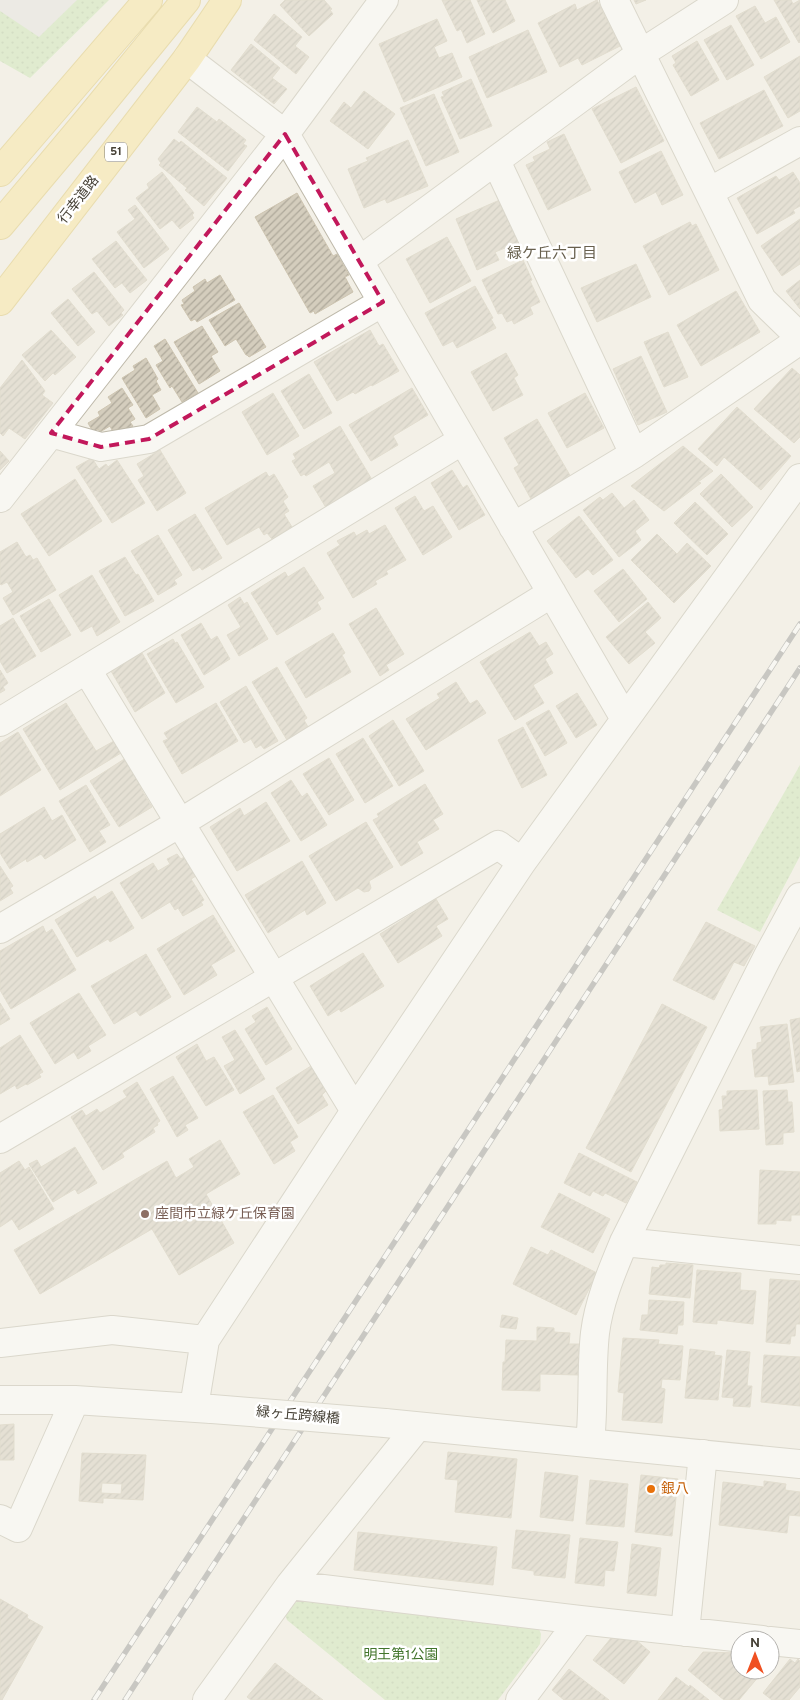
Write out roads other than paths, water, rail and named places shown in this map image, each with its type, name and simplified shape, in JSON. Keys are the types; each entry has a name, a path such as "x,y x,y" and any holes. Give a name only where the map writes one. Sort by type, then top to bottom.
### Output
{"main road":[{"path":"0,172 148,0"},
{"path":"0,225 186,0"},
{"name":"行幸道路","path":"0,301 187,59 227,0"}],"street":[{"path":"0,498 285,134 384,0"},
{"path":"513,527 634,454 800,339 762,300 614,0"},
{"path":"359,262 640,54 724,0"},
{"path":"187,59 285,134 625,719"},
{"path":"709,192 800,141"},
{"path":"496,160 634,454"},
{"path":"52,433 101,447 149,439 383,302"},
{"path":"0,722 463,440"},
{"path":"203,1408 205,1340 355,1111 522,862 800,478"},
{"path":"0,929 180,823 552,593"},
{"path":"86,670 355,1111"},
{"path":"0,1139 498,845 522,862"},
{"path":"590,1443 595,1332 606,1287 624,1242 800,897"},
{"path":"624,1242 800,1260"},
{"path":"0,1343 112,1330 205,1340"},
{"name":"緑ヶ丘跨線橋","path":"0,1400 75,1400 203,1408 384,1423 800,1464"},
{"path":"0,1519 18,1528 75,1400"},
{"path":"207,1700 290,1585 417,1427"},
{"path":"685,1632 703,1454"},
{"path":"290,1585 730,1637"},
{"path":"520,1700 580,1620"},
{"path":"780,1642 800,1644"}],"railway":[{"path":"94,1700 800,624"},
{"path":"125,1700 800,668"}],"place":[{"name":"座間市立緑ケ丘保育園","path":"145,1214"},
{"name":"銀八","path":"651,1489"}],"district":[{"name":"緑ケ丘六丁目","path":"552,254"}],"park label":[{"name":"明王第1公園","path":"401,1655"}]}
